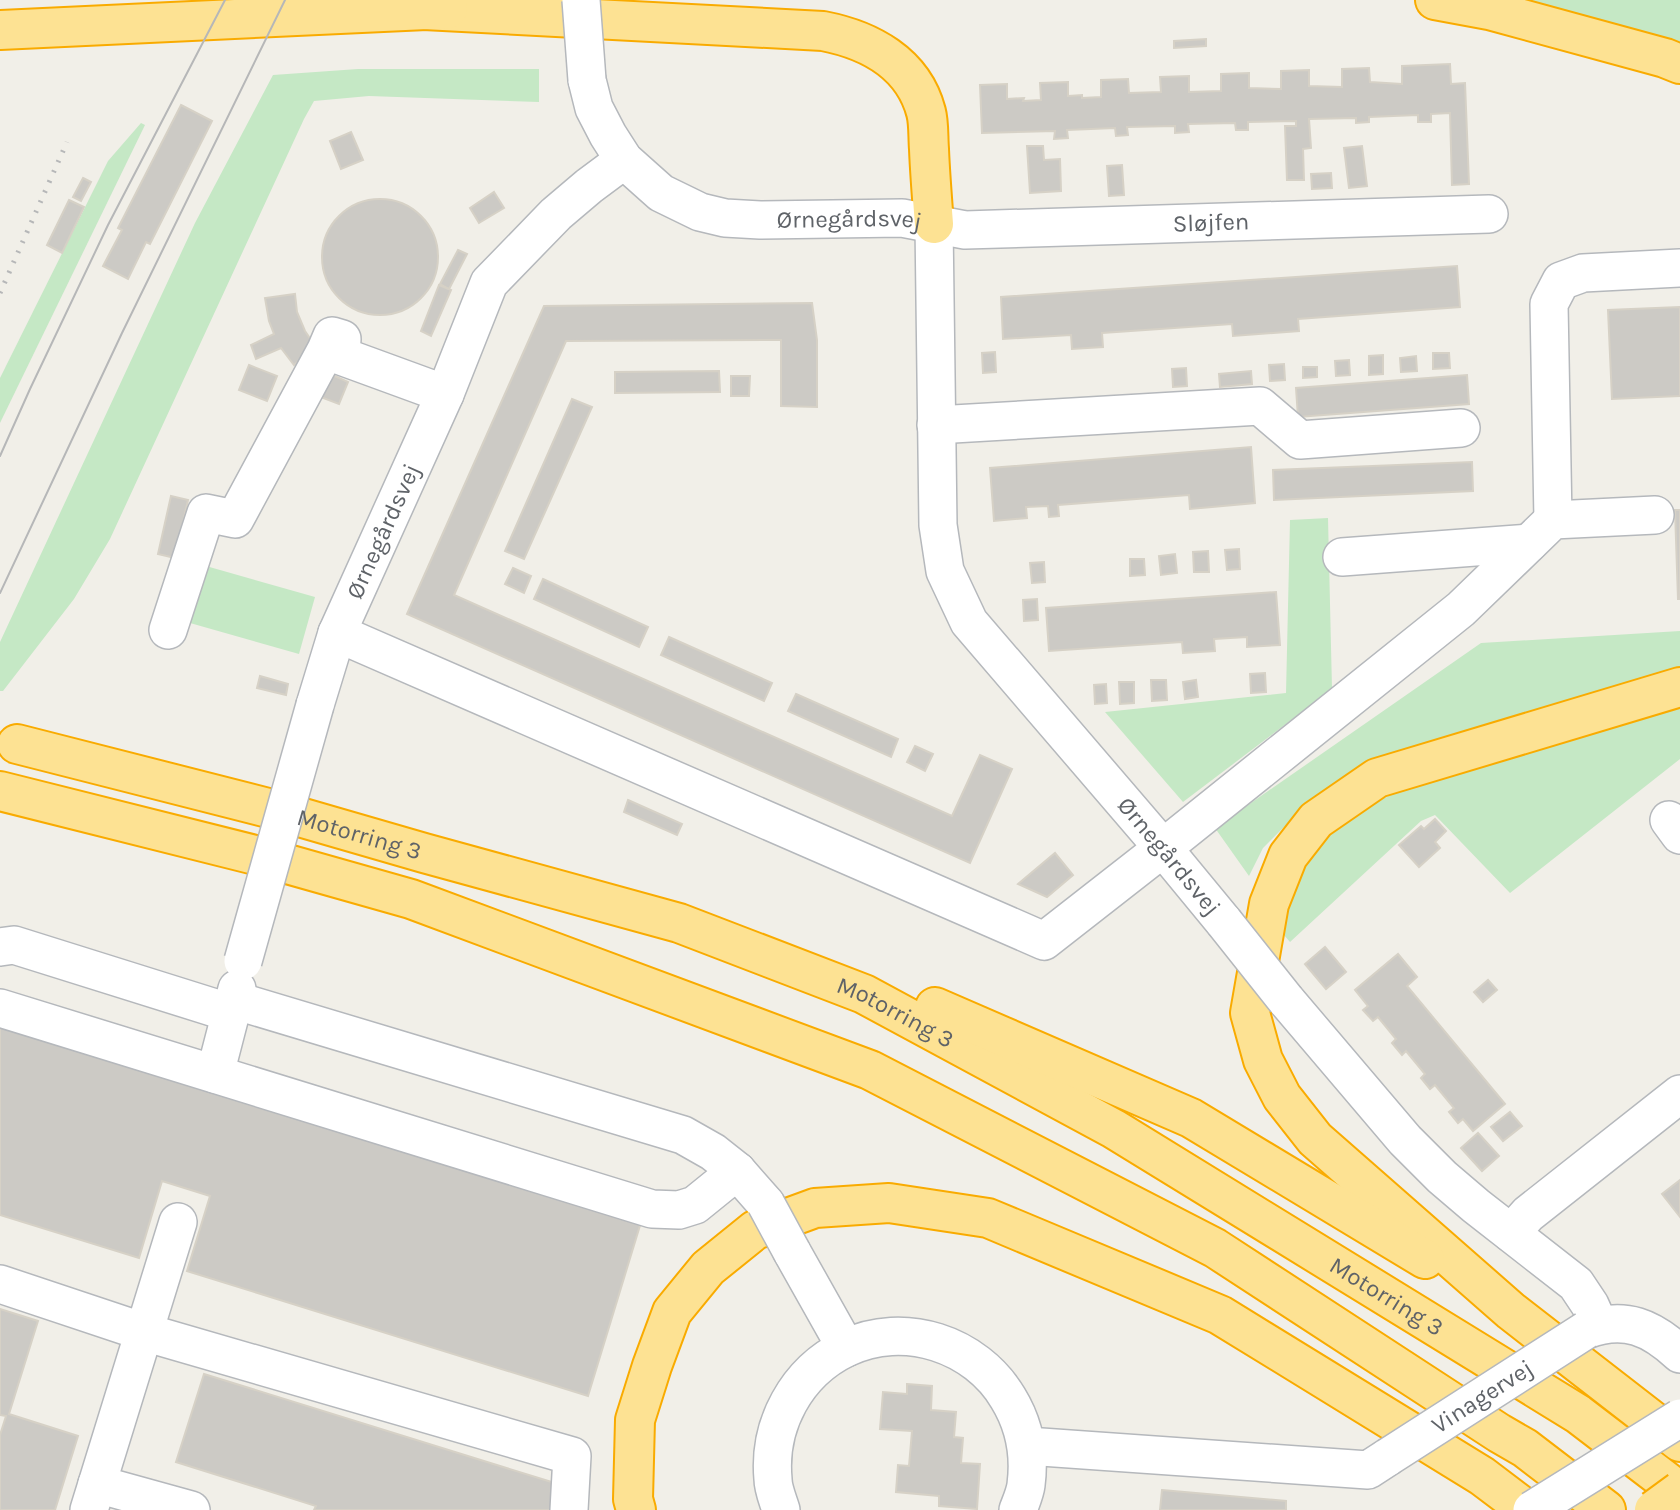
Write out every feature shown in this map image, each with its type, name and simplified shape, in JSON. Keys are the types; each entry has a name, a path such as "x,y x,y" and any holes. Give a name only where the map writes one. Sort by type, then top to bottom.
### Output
{"highway":[{"path":"0,30 646,0"},
{"path":"1435,0 1489,10 1680,64"},
{"path":"424,10 823,31 866,43 881,51 909,75 926,113 934,224"},
{"path":"1680,687 1377,778 1316,820 1288,856 1269,904 1250,1013 1263,1060 1282,1097 1315,1139 1511,1311 1680,1442"},
{"name":"Motorring 3","path":"18,744 271,809 679,923 864,994 1126,1136 1578,1413 1680,1492"},
{"name":"Motorring 3","path":"0,791 259,856 411,899 870,1070 1215,1248 1525,1448 1606,1510"},
{"path":"864,994 926,1003 1191,1118 1511,1311"},
{"path":"636,1510 635,1420 672,1312 708,1268 755,1230 815,1208 889,1203 988,1218 1220,1315 1482,1476 1530,1510"},
{"path":"1654,1510 1680,1492"}],"street":[{"name":"Ørnegårdsvej","path":"582,0 587,80 594,108 624,160 661,193 700,212 713,215 760,220 902,218 934,224 938,526 945,571 969,622 1163,848 1286,1000 1405,1140 1442,1177 1576,1284 1590,1305 1593,1327"},
{"name":"Ørnegårdsvej","path":"215,1074 243,961 337,633 445,394 489,283 556,214 624,160"},
{"name":"Sløjfen","path":"934,224 965,230 1489,215"},
{"path":"337,633 1044,941 1461,609 1541,531 1549,304 1561,281 1583,273 1680,268"},
{"path":"167,630 206,513 235,519 332,336 342,339 341,356 445,394"},
{"path":"936,425 1260,406 1300,440 1461,428"},
{"path":"1342,557 1655,515"},
{"path":"0,947 14,945 683,1135 713,1152 737,1171 766,1204 846,1348"},
{"path":"0,1008 652,1209 679,1210 695,1205 737,1171"},
{"path":"1511,1233 1528,1214 1680,1094"},
{"path":"178,1222 93,1497 191,1510"},
{"path":"0,1284 144,1332 572,1456 569,1510"},
{"path":"1593,1327 1614,1323 1650,1330 1680,1354"},
{"name":"Vinagervej","path":"1027,1446 1378,1464 1593,1327"},
{"path":"781,1510 773,1480 774,1440 788,1402 812,1370 846,1348 878,1338 912,1336 945,1344 975,1360 1000,1384 1017,1413 1027,1446 1026,1486 1018,1510"},
{"path":"1530,1510 1680,1418"}],"green space":[{"path":"1525,0 1680,0 1680,45 1551,6"},
{"path":"358,69 539,69 539,102 369,96 314,101 110,539 74,599 3,691 0,691 0,642 195,223 273,75"},
{"path":"141,123 145,125 0,423 0,378 108,161"},
{"path":"1328,518 1332,689 1183,802 1105,712 1286,693 1290,520"},
{"path":"206,566 315,597 299,654 190,623"},
{"path":"1680,631 1680,670 1404,752 1340,779 1300,811 1263,848 1249,876 1215,828 1481,643"},
{"path":"1680,704 1680,759 1510,893 1435,815 1421,821 1290,942 1271,920 1296,865 1346,817 1417,782"}],"building":[{"path":"1206,39 1206,46 1174,48 1174,41"},
{"path":"1450,64 1451,84 1465,83 1469,184 1452,185 1450,113 1431,114 1431,122 1418,122 1418,115 1369,117 1369,122 1356,123 1356,118 1309,119 1311,148 1303,149 1304,180 1287,180 1285,126 1296,126 1296,121 1248,122 1248,130 1236,130 1235,123 1188,124 1189,132 1175,133 1175,126 1127,127 1128,135 1116,136 1115,128 1067,130 1068,138 1054,139 1055,131 982,133 980,85 1007,84 1007,99 1024,98 1023,101 1041,100 1040,83 1068,82 1068,96 1082,95 1082,98 1101,97 1101,80 1128,79 1129,93 1161,92 1160,77 1189,76 1189,92 1221,91 1221,74 1249,73 1249,88 1281,89 1281,71 1309,70 1309,86 1342,87 1342,69 1369,68 1370,82 1402,84 1402,66"},
{"path":"181,105 212,121 150,244 146,242 128,279 103,266 122,230 118,228"},
{"path":"351,132 363,160 341,169 330,141"},
{"path":"1027,146 1043,146 1044,160 1060,159 1061,191 1030,193"},
{"path":"1362,146 1367,186 1349,188 1344,148"},
{"path":"1122,165 1124,195 1109,196 1107,166"},
{"path":"1331,173 1332,188 1312,189 1311,174"},
{"path":"83,178 91,182 81,201 73,197"},
{"path":"494,192 504,208 479,223 470,208"},
{"path":"380,199 402,204 421,216 433,235 438,257 433,279 421,298 402,310 380,315 358,310 339,298 327,279 322,257 327,235 339,216 358,204"},
{"path":"69,200 84,207 62,253 47,245"},
{"path":"458,250 467,254 449,289 440,284"},
{"path":"1457,266 1460,307 1298,319 1299,331 1233,336 1232,324 1102,333 1103,347 1072,349 1071,335 1003,339 1001,297"},
{"path":"439,285 451,290 431,336 421,331"},
{"path":"295,294 297,312 316,347 294,365 281,348 256,359 251,345 274,334 265,298"},
{"path":"812,303 817,340 817,407 781,406 781,340 566,341 454,595 952,816 980,755 1012,769 970,863 407,614 544,306"},
{"path":"1680,307 1680,396 1612,399 1608,310"},
{"path":"995,352 996,372 983,373 982,353"},
{"path":"1433,353 1449,353 1450,368 1433,369"},
{"path":"1383,355 1383,374 1369,375 1369,356"},
{"path":"1416,356 1417,371 1401,372 1400,358"},
{"path":"1349,360 1350,375 1336,376 1335,361"},
{"path":"1284,364 1285,380 1270,381 1269,365"},
{"path":"249,365 277,376 267,401 239,390"},
{"path":"1303,367 1317,367 1317,377 1303,378"},
{"path":"1186,368 1187,386 1173,387 1172,369"},
{"path":"719,371 720,392 615,393 615,372"},
{"path":"1251,371 1252,384 1220,387 1219,374"},
{"path":"328,373 348,382 339,404 318,396"},
{"path":"1467,375 1469,404 1298,417 1296,388"},
{"path":"731,376 750,376 749,396 731,396"},
{"path":"572,399 592,407 524,559 505,551"},
{"path":"1251,447 1255,503 1190,509 1189,495 1058,505 1059,516 1049,517 1048,506 1026,507 1027,518 994,521 990,468"},
{"path":"1472,462 1473,491 1274,500 1273,470"},
{"path":"171,496 188,500 175,558 158,554"},
{"path":"1675,510 1680,510 1680,599 1678,599"},
{"path":"1239,549 1240,569 1227,570 1225,550"},
{"path":"1208,551 1209,572 1194,572 1193,552"},
{"path":"1175,554 1177,573 1161,575 1159,556"},
{"path":"1130,559 1144,559 1145,575 1130,576"},
{"path":"1044,562 1045,582 1032,583 1030,563"},
{"path":"513,568 531,576 524,593 505,584"},
{"path":"543,579 648,627 639,647 534,599"},
{"path":"1276,592 1280,645 1247,647 1247,637 1214,639 1215,651 1183,653 1182,642 1049,651 1046,608"},
{"path":"1037,599 1038,620 1024,621 1023,600"},
{"path":"669,637 772,683 764,701 661,655"},
{"path":"1265,673 1266,692 1251,693 1250,674"},
{"path":"260,676 288,684 286,695 257,688"},
{"path":"1151,680 1166,680 1167,700 1152,701"},
{"path":"1196,680 1198,697 1185,699 1183,682"},
{"path":"1119,682 1134,682 1134,703 1120,704"},
{"path":"1106,684 1107,703 1095,704 1094,685"},
{"path":"796,694 898,739 891,757 788,711"},
{"path":"915,746 933,754 925,771 907,762"},
{"path":"628,800 682,824 677,835 624,812"},
{"path":"1435,819 1446,831 1435,842 1440,848 1419,867 1399,845 1421,826 1424,829"},
{"path":"1055,853 1073,875 1047,897 1018,884"},
{"path":"1325,947 1346,972 1326,989 1305,964"},
{"path":"1398,954 1417,977 1407,986 1505,1104 1473,1131 1463,1119 1458,1123 1449,1112 1454,1108 1435,1085 1430,1089 1421,1078 1425,1074 1406,1051 1402,1055 1392,1043 1396,1039 1378,1017 1373,1021 1363,1010 1368,1006 1355,990"},
{"path":"1488,980 1497,990 1483,1002 1474,992"},
{"path":"0,1019 642,1219 588,1396 187,1271 210,1196 162,1181 139,1258 0,1215"},
{"path":"1510,1112 1522,1126 1503,1141 1491,1127"},
{"path":"1478,1133 1499,1156 1482,1171 1461,1148"},
{"path":"1680,1180 1680,1217 1662,1194"},
{"path":"0,1309 38,1321 9,1414 78,1436 55,1510 0,1510 0,1435 6,1416 0,1415"},
{"path":"204,1374 558,1484 550,1510 314,1510 316,1506 176,1462"},
{"path":"907,1384 932,1386 931,1410 956,1412 954,1437 963,1438 961,1463 980,1464 977,1509 939,1506 939,1496 896,1492 898,1465 909,1466 912,1431 880,1429 883,1392 907,1394"},
{"path":"1162,1490 1286,1501 1286,1510 1160,1510"}],"tram line":[{"path":"0,456 108,225 225,0"},
{"path":"0,593 122,333 285,0"}],"railway":[{"path":"0,293 67,142"}]}
